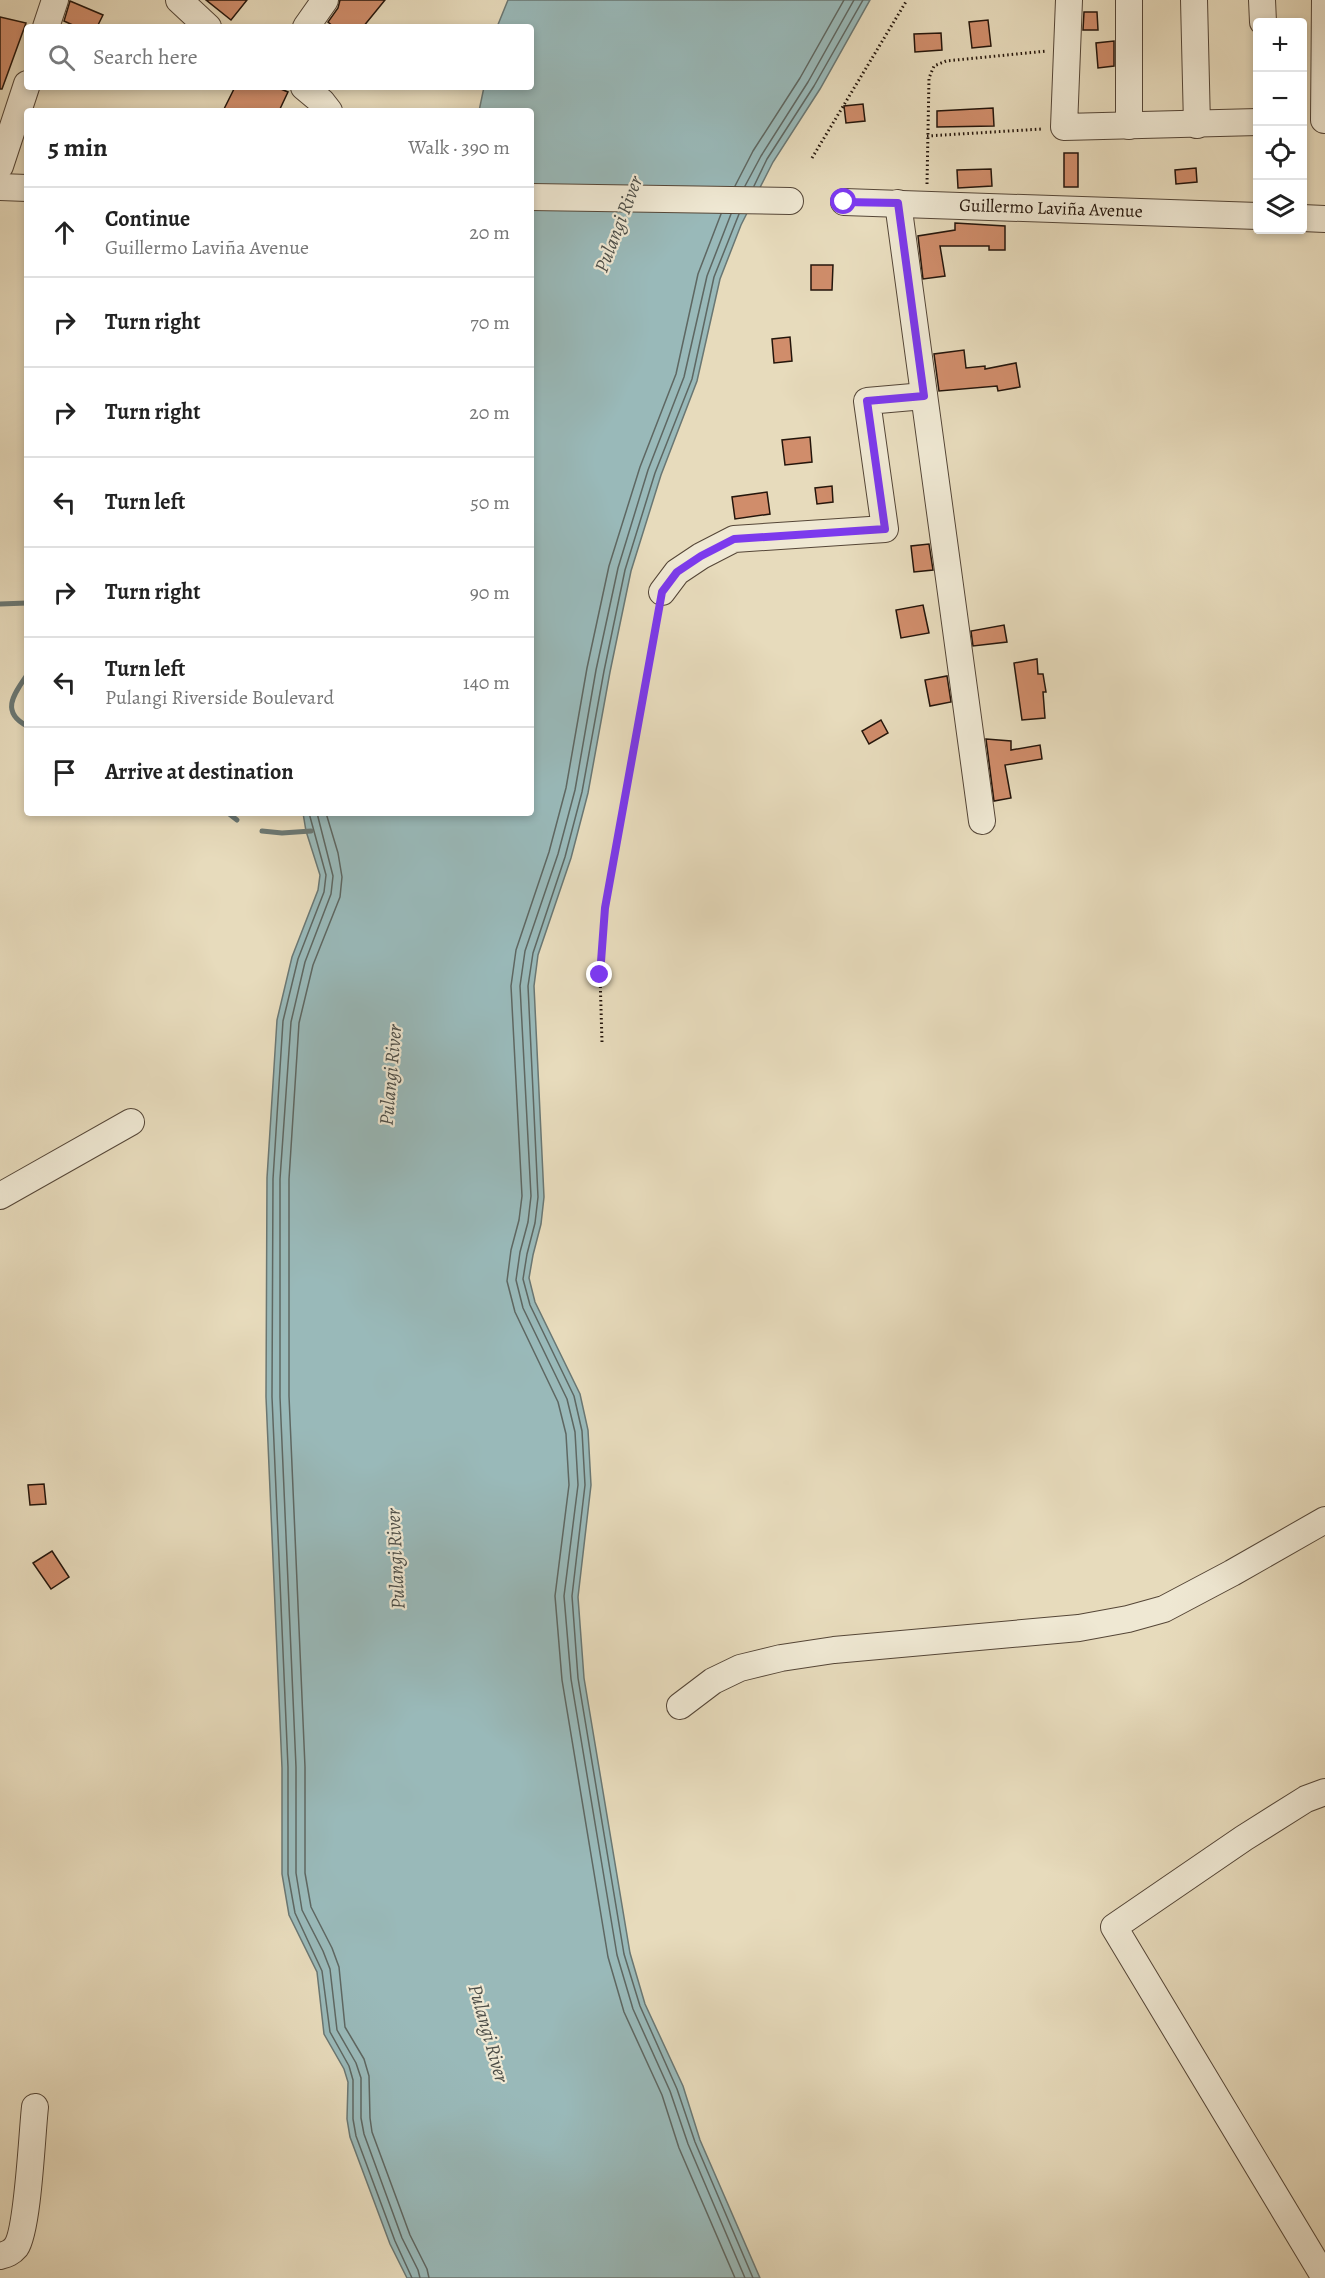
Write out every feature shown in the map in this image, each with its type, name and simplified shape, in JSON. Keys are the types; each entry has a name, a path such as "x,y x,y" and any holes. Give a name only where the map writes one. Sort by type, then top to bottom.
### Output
{"street":[{"path":"47,24 54,0"},
{"path":"179,0 205,24"},
{"path":"308,24 325,0"},
{"path":"1070,0 1064,127 1253,122"},
{"path":"1129,0 1129,126"},
{"path":"1194,0 1197,125"},
{"path":"1262,0 1263,18"},
{"path":"1317,120 1325,0"},
{"path":"0,166 25,90"},
{"path":"308,90 327,108"},
{"path":"0,187 24,188"},
{"path":"534,197 790,201"},
{"name":"Guillermo Laviña Avenue","path":"844,202 1253,216"},
{"path":"898,203 981,821"},
{"path":"1307,218 1325,219"},
{"path":"662,592 677,572 701,556 734,539 885,529 867,401 924,396"},
{"path":"0,1196 131,1122"},
{"path":"680,1706 713,1681 731,1672 781,1658 834,1650 1080,1628 1128,1619 1164,1608 1232,1573 1325,1520"},
{"path":"1325,1792 1306,1798 1114,1927 1325,2278"},
{"path":"0,2256 10,2254 18,2245 25,2217 35,2107"}],"path":[{"path":"812,158 907,0"},
{"path":"927,204 929,78 934,66 946,61 1067,50"},
{"path":"927,136 1064,127"},
{"path":"602,1042 600,975 605,908 662,592"}],"water":[{"name":"Pulangi River","path":"508,0 870,0 820,89 773,162 741,225 720,279 697,381 661,475 631,571 588,793 571,858 538,955 534,986 544,1197 541,1224 529,1278 535,1302 580,1394 588,1430 591,1485 578,1597 584,1678 630,1953 645,2004 683,2086 700,2140 760,2278 407,2278 390,2244 350,2137 347,2119 348,2082 344,2069 324,2034 317,1972 289,1915 282,1874 282,1768 266,1397 267,1178 277,1020 292,957 318,890 320,875 304,816 534,816 534,108 480,108 483,90 534,90 534,24 498,24"}],"building":[{"path":"206,0 247,0 231,20"},
{"path":"340,0 385,0 365,24 330,24 328,22 338,8"},
{"path":"70,1 103,15 98,24 70,24 64,21"},
{"path":"1084,12 1097,12 1098,30 1083,30"},
{"path":"0,17 26,23 2,89 0,89"},
{"path":"988,20 991,46 972,48 969,22"},
{"path":"941,33 942,50 915,52 914,34"},
{"path":"1114,41 1114,66 1098,68 1096,43"},
{"path":"234,90 283,90 288,92 280,108 224,108"},
{"path":"863,104 865,121 846,123 844,106"},
{"path":"993,108 994,126 937,127 937,111"},
{"path":"1064,153 1078,153 1078,187 1064,187"},
{"path":"1196,168 1197,182 1176,184 1175,170"},
{"path":"991,169 992,186 958,188 957,170"},
{"path":"955,223 1005,226 1005,250 989,250 989,246 940,246 945,276 923,279 918,236 955,230"},
{"path":"811,265 833,265 832,290 811,290"},
{"path":"790,337 792,361 774,363 772,339"},
{"path":"964,350 966,368 985,366 985,369 1016,363 1020,387 998,391 997,386 939,391 934,354"},
{"path":"810,437 812,462 785,465 782,440"},
{"path":"832,486 833,502 817,504 815,488"},
{"path":"767,492 770,514 735,519 732,497"},
{"path":"929,544 933,570 914,572 911,546"},
{"path":"923,605 929,633 901,638 896,610"},
{"path":"1004,625 1007,642 973,646 971,631"},
{"path":"1037,659 1038,674 1043,674 1046,692 1043,692 1045,718 1022,720 1014,663"},
{"path":"947,676 951,702 930,706 925,680"},
{"path":"881,720 888,733 869,744 862,731"},
{"path":"986,739 1011,741 1011,750 1040,745 1042,759 1005,765 1011,798 994,801"},
{"path":"44,1484 46,1504 30,1505 28,1485"},
{"path":"52,1551 69,1577 51,1589 33,1563"}],"waterway":[{"path":"0,604 24,603"},
{"path":"24,680 12,702 14,715 24,724"},
{"path":"232,816 237,820"},
{"path":"262,831 282,833 311,831"}],"route":[{"path":"600,975 605,908 662,592 677,572 701,556 734,539 885,529 867,401 924,396 914,314 898,203 844,202"}]}
